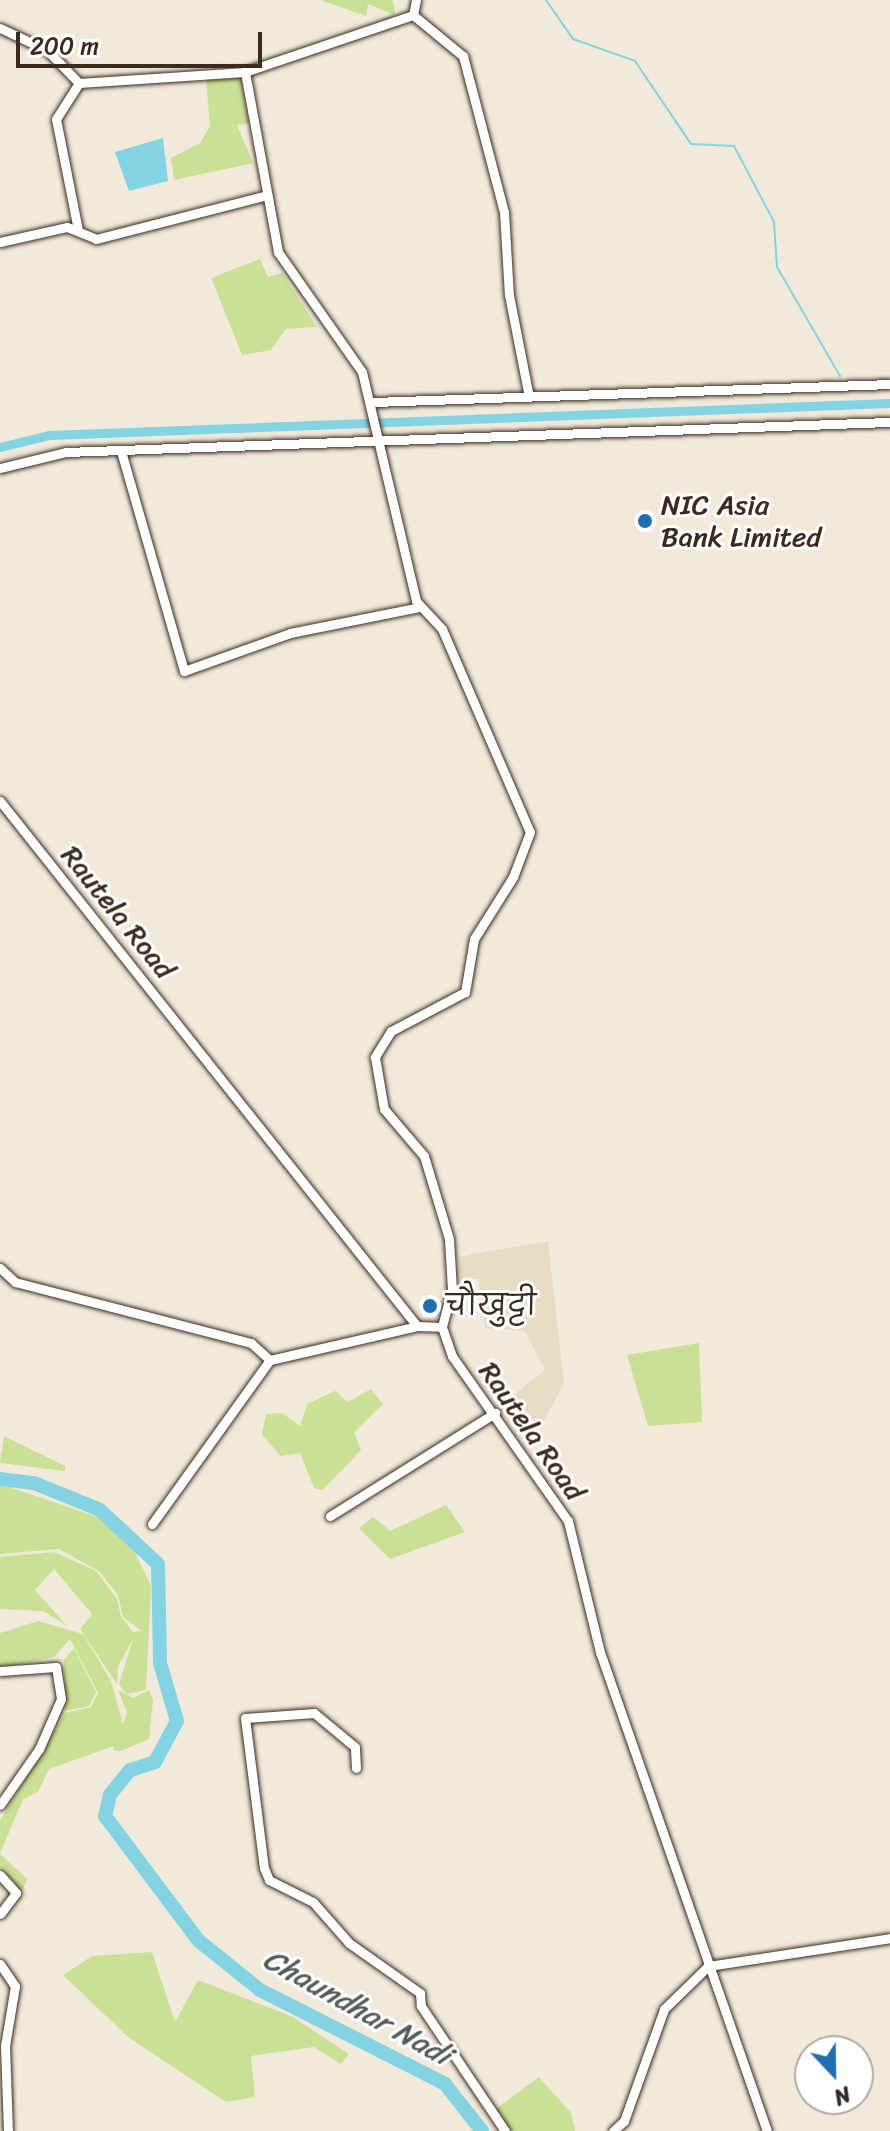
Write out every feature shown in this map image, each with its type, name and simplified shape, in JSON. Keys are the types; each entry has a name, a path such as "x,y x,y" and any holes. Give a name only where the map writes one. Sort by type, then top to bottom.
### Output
{"street":[{"path":"413,15 416,0"},
{"path":"0,28 47,50 79,83 245,72 413,15"},
{"path":"413,15 463,56 504,212 509,295 529,397"},
{"path":"152,1524 270,1360 417,1326 442,1327 452,1289 449,1239 424,1156 384,1109 375,1057 391,1031 465,992 474,939 513,877 530,832 442,629 420,607 384,443 378,433 375,406 362,372 291,277 267,195 245,72"},
{"path":"78,230 56,119 79,83"},
{"path":"0,242 78,230 96,239 267,195"},
{"path":"375,406 529,397 890,384"},
{"path":"0,468 66,452 384,443 890,422"},
{"path":"121,451 184,671 290,633 420,607"},
{"name":"Rautela Road","path":"0,801 417,1326"},
{"path":"0,1268 15,1282 251,1343 270,1360"},
{"name":"Rautela Road","path":"442,1327 452,1356 568,1521 600,1652 767,2131"},
{"path":"330,1516 495,1413"},
{"path":"0,1671 56,1667 61,1699 50,1730 0,1805"},
{"path":"356,1768 355,1747 314,1713 245,1718 264,1868 269,1880 313,1902 349,1943 420,1993 421,2006 505,2131"},
{"path":"0,1875 16,1893 0,1914"},
{"path":"613,2131 624,2121 664,2009 708,1966 890,1938"},
{"path":"0,1964 15,1986 5,2046 8,2131"}],"shaded area":[{"path":"548,1241 564,1384 533,1440 500,1406 545,1370 525,1331 485,1328 478,1279 460,1279 458,1257"}],"green space":[{"path":"320,0 393,0 395,15 368,4 366,16"},
{"path":"240,76 249,123 237,125 253,163 174,180 171,158 200,143 210,126 206,79"},
{"path":"260,259 268,277 282,273 317,327 286,329 271,350 242,355 211,278"},
{"path":"699,1343 702,1422 648,1426 627,1355"},
{"path":"371,1389 383,1404 354,1432 361,1450 323,1490 314,1488 300,1453 281,1456 262,1435 266,1414 282,1413 300,1426 307,1404 335,1391 348,1402"},
{"path":"4,1436 65,1466 65,1471 0,1463"},
{"path":"0,1484 101,1518 133,1548 151,1586 146,1690 126,1694 119,1684 133,1639 118,1666 117,1684 80,1629 92,1614 54,1569 35,1590 67,1626 43,1611 0,1609 0,1557 54,1552 96,1571 117,1599 121,1617 133,1632 142,1631 123,1617 118,1595 99,1571 59,1549 0,1554"},
{"path":"446,1505 465,1532 390,1559 359,1528 373,1517 390,1531"},
{"path":"38,1621 83,1634 111,1681 124,1728 117,1745 49,1769 38,1792 23,1799 0,1854 0,1820 65,1713 91,1707 98,1693 70,1639 54,1657 0,1668 0,1633"},
{"path":"74,1648 96,1692 89,1706 65,1711 64,1660"},
{"path":"118,1690 133,1698 149,1690 153,1700 149,1739 121,1751 113,1750 127,1713"},
{"path":"0,1854 27,1879 22,1892 0,1868"},
{"path":"152,1952 175,2022 198,1980 291,2016 349,2054 341,2064 314,2047 251,2056 255,2097 226,2102 128,2037 63,1975 92,1956"},
{"path":"539,2077 571,2113 575,2131 509,2131 496,2109"}],"water":[{"path":"163,138 168,181 129,191 115,152"}],"waterway":[{"path":"546,0 573,39 635,61 691,144 734,146 774,222 777,267 840,376"},
{"path":"0,447 49,435 890,403"},
{"name":"Chaundhar Nadi","path":"0,1479 34,1483 100,1510 158,1564 160,1663 177,1721 155,1762 130,1770 110,1795 105,1816 199,1941 260,1990 445,2084 482,2131"}],"place":[{"name":"NIC Asia Bank Limited","path":"645,521"},
{"name":"चौखुट्टी","path":"430,1306"}]}
